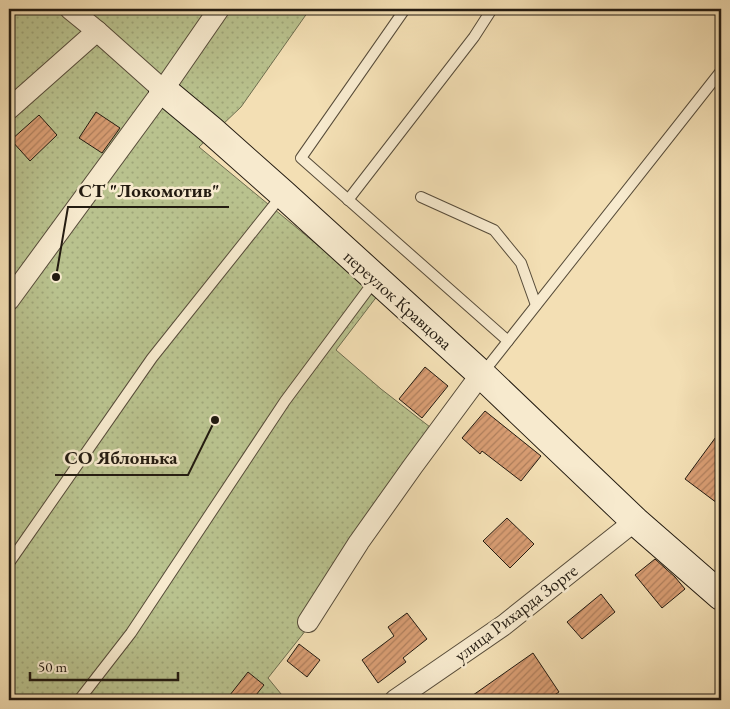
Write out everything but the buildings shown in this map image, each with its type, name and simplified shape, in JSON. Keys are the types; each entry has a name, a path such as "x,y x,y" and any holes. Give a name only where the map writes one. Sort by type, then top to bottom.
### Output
{"street":[{"name":"переулок Кравцова","path":"70,9 211,130 282,194 481,374 635,522 721,596"},
{"path":"9,300 220,9"},
{"path":"9,109 97,31"},
{"path":"308,622 418,458 481,374"},
{"name":"улица Рихарда Зорге","path":"395,700 504,626 635,522"}],"lane":[{"path":"405,9 300,158 508,341"},
{"path":"348,200 474,37 492,9"},
{"path":"481,374 721,70"},
{"path":"9,563 152,358 282,194"},
{"path":"420,197 494,230 521,262 536,305"},
{"path":"79,700 130,633 285,401 375,280"}],"green space":[{"path":"9,9 310,9 241,107 199,147 378,295 336,350 381,389 439,434 310,625 268,678 286,700 9,700"}],"place":[{"name":"СТ \"Локомотив\"","path":"56,277"},
{"name":"СО Яблонька","path":"215,420"}]}
